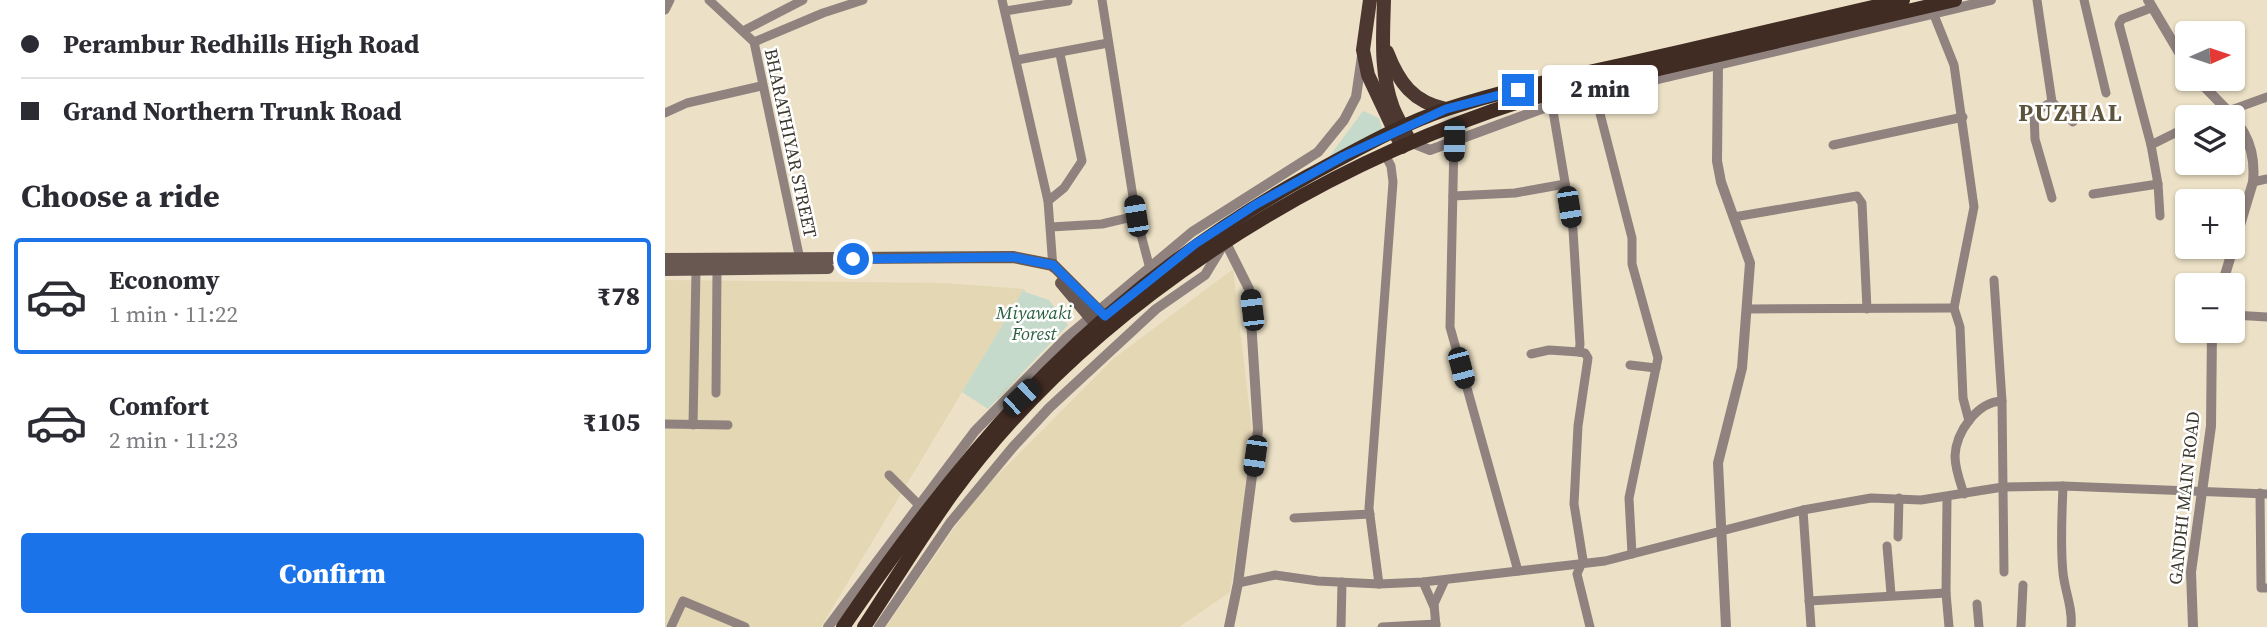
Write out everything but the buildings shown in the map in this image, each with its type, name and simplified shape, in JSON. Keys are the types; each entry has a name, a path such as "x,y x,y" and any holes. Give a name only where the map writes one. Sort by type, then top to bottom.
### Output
{"highway":[{"path":"843,627 942,489 982,440 1101,321 1195,244 1255,205 1399,129 1446,109 1543,83 1903,0"},
{"path":"864,627 953,493 1101,321 1311,190 1406,144 1464,120 1525,100 1955,0"}],"main road":[{"path":"1370,0 1363,50 1375,95 1399,129 1406,144"},
{"path":"1384,0 1385,77 1399,129"},
{"path":"1383,38 1405,89 1429,106 1446,109"},
{"path":"665,270 1013,257 1053,269 1101,321"},
{"path":"665,259 801,264"}],"street":[{"path":"665,10 670,0"},
{"name":"BHARATHIYAR STREET","path":"709,0 754,43 801,264"},
{"path":"743,31 803,0"},
{"path":"754,43 823,13 863,0"},
{"path":"1002,0 1048,201 1053,269"},
{"path":"1102,0 1136,216 1149,265"},
{"path":"1406,144 1430,150 1552,105 1991,0"},
{"path":"2037,0 2052,102 2073,122"},
{"path":"2084,0 2106,93"},
{"path":"1005,12 1068,1"},
{"path":"2160,216 2151,145 2119,24 2122,19 2149,4 2175,46"},
{"path":"1934,15 1954,65 1974,207 1954,309 1960,327 1963,398 1969,421"},
{"path":"1017,60 1108,43"},
{"path":"828,627 975,431 1101,321 1149,265 1192,232 1318,152 1344,120 1356,97 1363,50"},
{"path":"1048,201 1064,188 1082,161 1060,54"},
{"path":"1718,65 1717,162 1750,263 1742,368 1718,463 1726,627"},
{"path":"665,113 687,103 761,86"},
{"path":"2210,91 2225,105"},
{"path":"1595,94 1632,238 1632,264 1646,323 1656,348 1655,368 1629,498 1632,554"},
{"path":"2245,106 2267,97"},
{"path":"2052,102 2035,109 2033,115 2035,139 2052,198"},
{"path":"1552,105 1576,269 1579,352"},
{"path":"1833,145 1963,117"},
{"path":"2151,145 2175,133"},
{"path":"2226,273 2253,182 2251,148 2245,137"},
{"path":"1454,141 1450,327 1518,571"},
{"path":"1379,584 1370,514 1393,182 1391,166 1385,155"},
{"path":"2253,182 2267,179"},
{"path":"1453,196 1515,193 1565,184"},
{"path":"2093,194 2158,184"},
{"path":"1734,218 1857,196 1862,203 1867,309"},
{"path":"1051,227 1102,223 1136,216"},
{"path":"1226,241 1249,289 1258,430 1238,583 1229,627"},
{"path":"879,627 950,523 1013,447 1049,408 1156,309 1205,275 1226,241"},
{"path":"693,425 696,270"},
{"path":"716,393 717,270"},
{"path":"1994,280 2001,401 2004,572"},
{"path":"1748,309 1954,309"},
{"path":"2245,316 2267,317"},
{"name":"GANDHI MAIN ROAD","path":"2193,627 2191,572 2211,426 2212,343"},
{"path":"1531,354 1549,350 1585,352 1588,358 1578,426 1574,504 1583,560 1577,574 1590,627"},
{"path":"1630,365 1655,368"},
{"path":"1964,494 1955,458 1956,447 1969,421 1984,404 2001,401"},
{"path":"665,424 728,425"},
{"path":"888,475 919,505"},
{"path":"1238,583 1275,575 1379,584 1445,580 1581,564 1723,532 1803,510 1859,500 1947,498 2003,487 2063,486 2204,489 2263,494 2260,585 2261,588 2267,588"},
{"path":"2063,486 2061,553 2064,590 2071,609 2071,627"},
{"path":"1898,537 1899,498"},
{"path":"1947,498 1946,593 1949,627"},
{"path":"1803,510 1811,627"},
{"path":"1294,518 1370,514"},
{"path":"1887,546 1891,594"},
{"path":"1434,607 1445,580"},
{"path":"1341,627 1342,582"},
{"path":"1382,627 1436,626 1434,607 1423,582"},
{"path":"2021,627 2023,584"},
{"path":"1809,601 1891,594 1946,593"},
{"path":"671,627 683,601 745,627"},
{"path":"1977,604 1979,627"}],"shaded area":[{"path":"1233,269 1253,439 1230,592 1179,627 886,627 975,498 1113,359"},
{"path":"665,280 945,283 1024,289 821,627 665,627"}],"green space":[{"path":"1363,111 1379,118 1382,129 1329,157"},
{"name":"Miyawaki Forest","path":"1024,289 1025,292 1049,300 1068,325 988,409 962,392"}],"district":[{"name":"PUZHAL","path":"2071,112"}],"route":[{"path":"853,259 1013,257 1053,265 1105,316 1195,244 1255,205 1344,156 1446,109 1518,90"}]}
